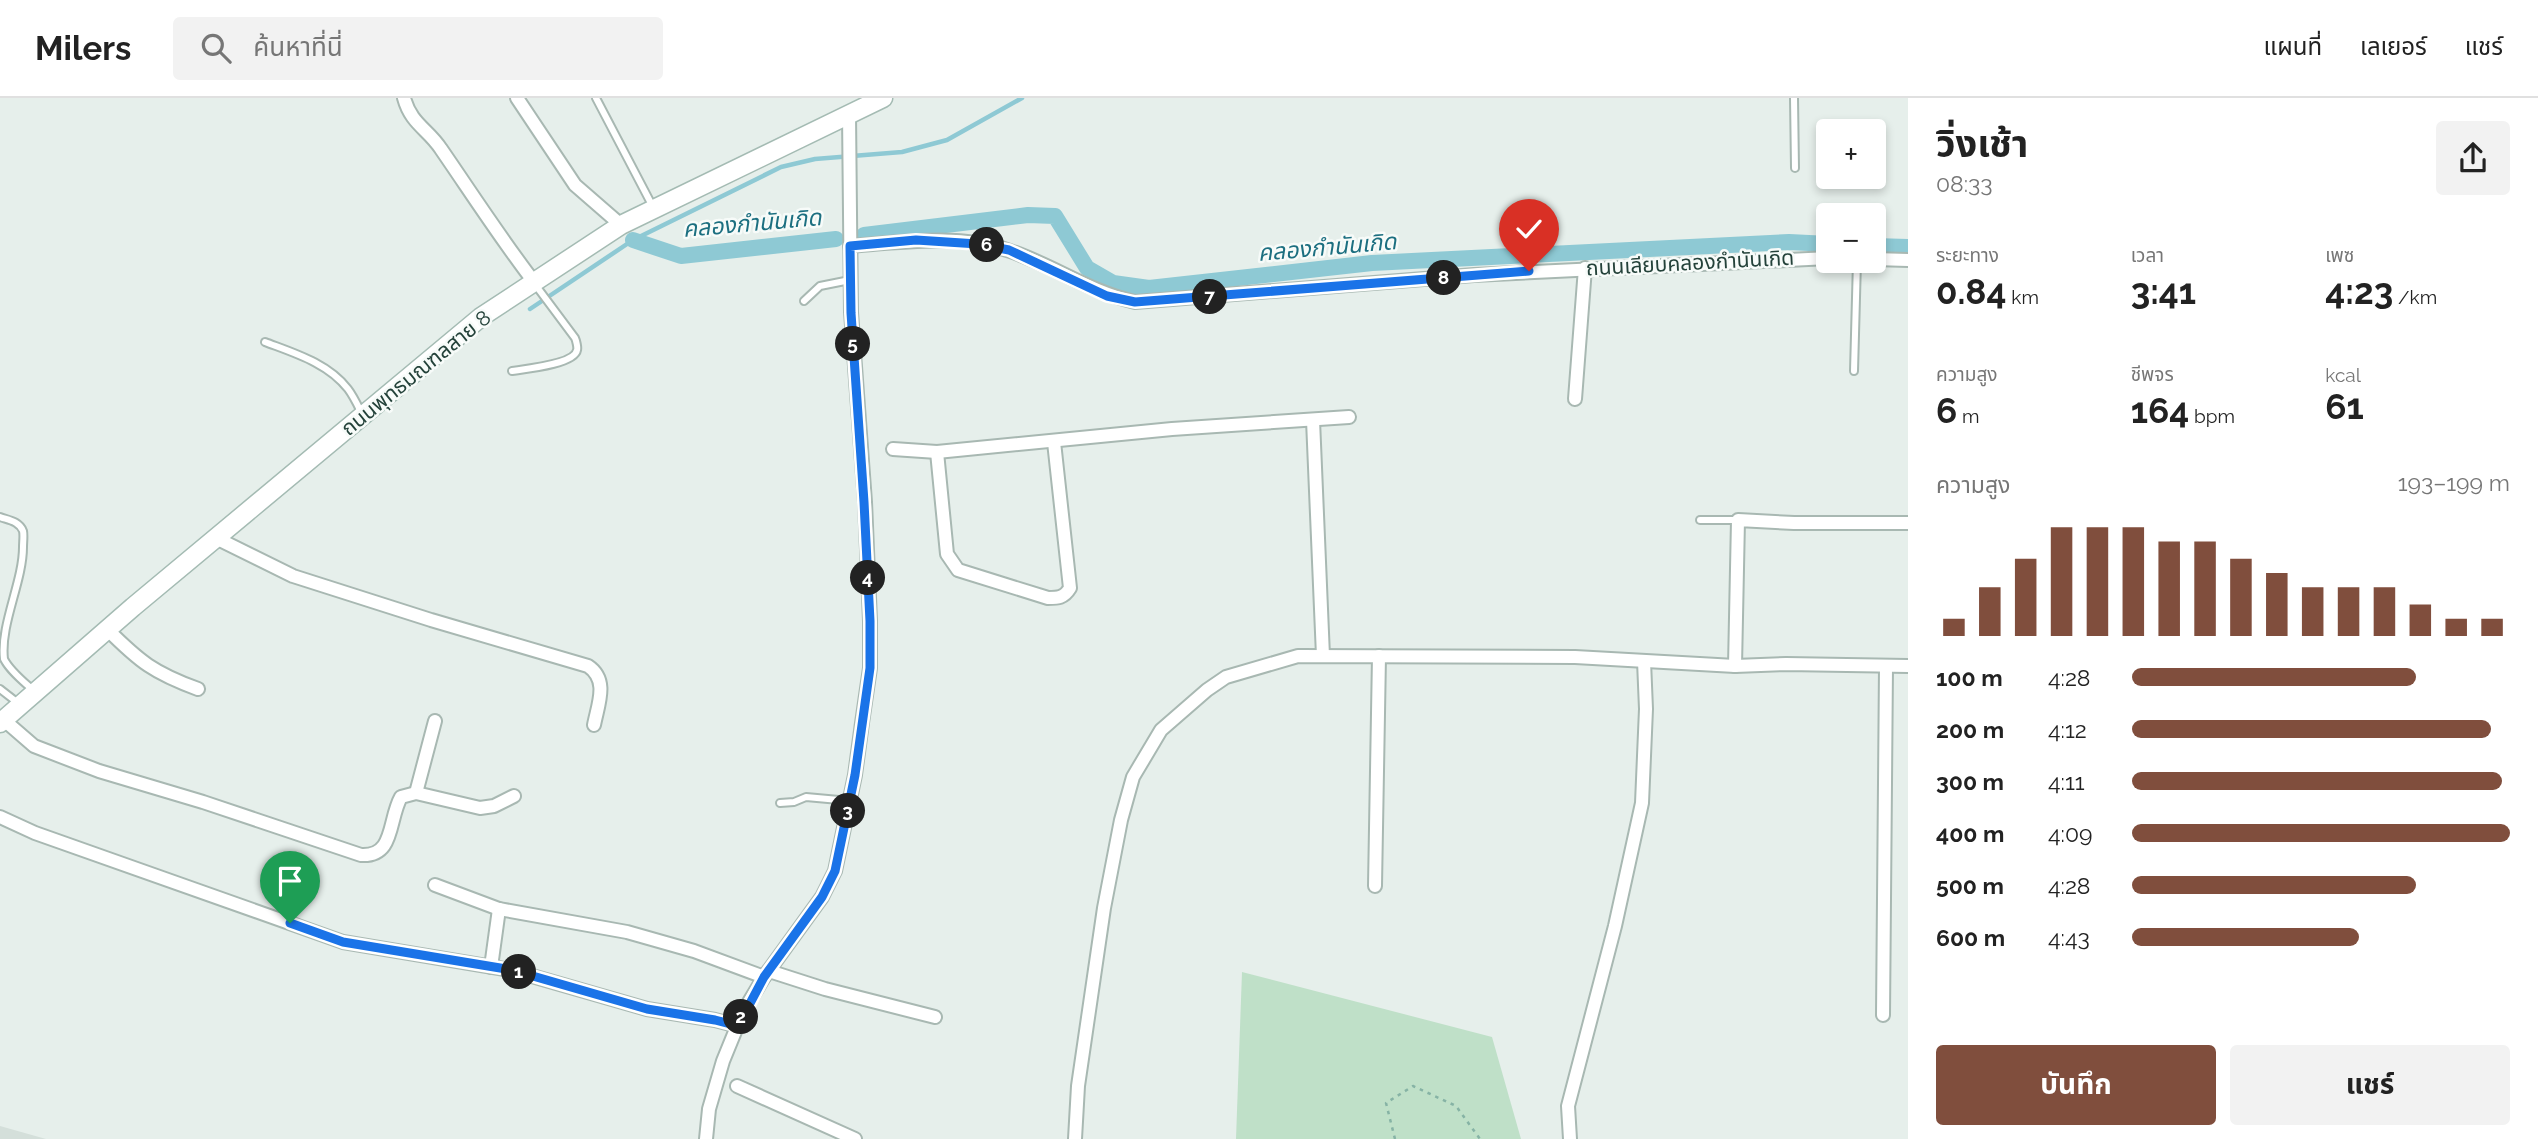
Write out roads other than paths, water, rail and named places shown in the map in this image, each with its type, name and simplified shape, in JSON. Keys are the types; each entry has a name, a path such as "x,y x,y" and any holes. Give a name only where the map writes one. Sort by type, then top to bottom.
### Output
{"street":[{"path":"404,98 415,122 439,145 501,240 534,282"},
{"path":"517,98 575,185 621,225"},
{"name":"ถนนพุทธมณฑลสาย 8","path":"2,722 107,629 481,317 621,225 883,98"},
{"path":"706,1139 709,1109 723,1061 738,1026 766,974 822,897 835,871 850,801 870,668 865,515 850,280 849,114"},
{"name":"ถนนเลียบคลองกำนันเกิด","path":"850,246 916,240 978,244 1009,250 1107,296 1135,302 1474,275 1816,259"},
{"path":"1886,259 1908,260"},
{"path":"1575,399 1585,268"},
{"path":"893,449 937,452 1172,429 1349,417"},
{"path":"1313,420 1323,656"},
{"path":"937,452 947,554 953,565 958,570 1048,598 1060,598 1070,588 1054,442"},
{"path":"1735,666 1738,520 1908,523"},
{"path":"216,538 293,576 589,666 598,672 602,681 594,725"},
{"path":"107,629 138,660 168,678 198,689"},
{"path":"1075,1139 1078,1086 1104,908 1121,820 1133,777 1161,730 1226,677 1298,656 1575,657 1735,666 1786,664 1908,667"},
{"path":"1376,886 1379,656"},
{"path":"1570,1139 1568,1106 1615,926 1642,803 1646,709 1644,660"},
{"path":"1883,1015 1886,667"},
{"path":"416,793 435,721"},
{"path":"2,722 34,746 99,771 204,802 361,856 381,853 401,797 416,793 480,808 494,806 514,796"},
{"path":"0,817 35,833 343,942 512,970 647,1009 738,1026"},
{"path":"435,884 499,909 627,932 766,974 935,1017"},
{"path":"491,967 499,909"},
{"path":"737,1086 855,1139"}],"lane":[{"path":"596,98 654,209"},
{"path":"1794,98 1795,168"},
{"path":"1854,371 1857,273"},
{"path":"804,301 820,286 850,280"},
{"path":"512,371 564,361 576,354 578,349 575,338 534,282"},
{"path":"265,342 310,359 330,373 348,388 363,416"},
{"path":"0,517 17,523 23,531 23,562 8,605 1,636 4,659 35,693"},
{"path":"1700,520 1738,520"},
{"path":"0,689 21,705"},
{"path":"780,803 794,803 806,797 850,801"}],"waterway":[{"path":"530,309 633,240 781,167 815,159 902,152 947,140 1022,98"},
{"name":"คลองกำนันเกิด","path":"864,235 1028,215 1055,216 1087,268 1113,283 1149,288 1372,263 1789,242 1816,243"},
{"name":"คลองกำนันเกิด","path":"633,240 681,256 836,239"},
{"name":"คลองกำนันเกิด","path":"1886,246 1908,247"}]}
